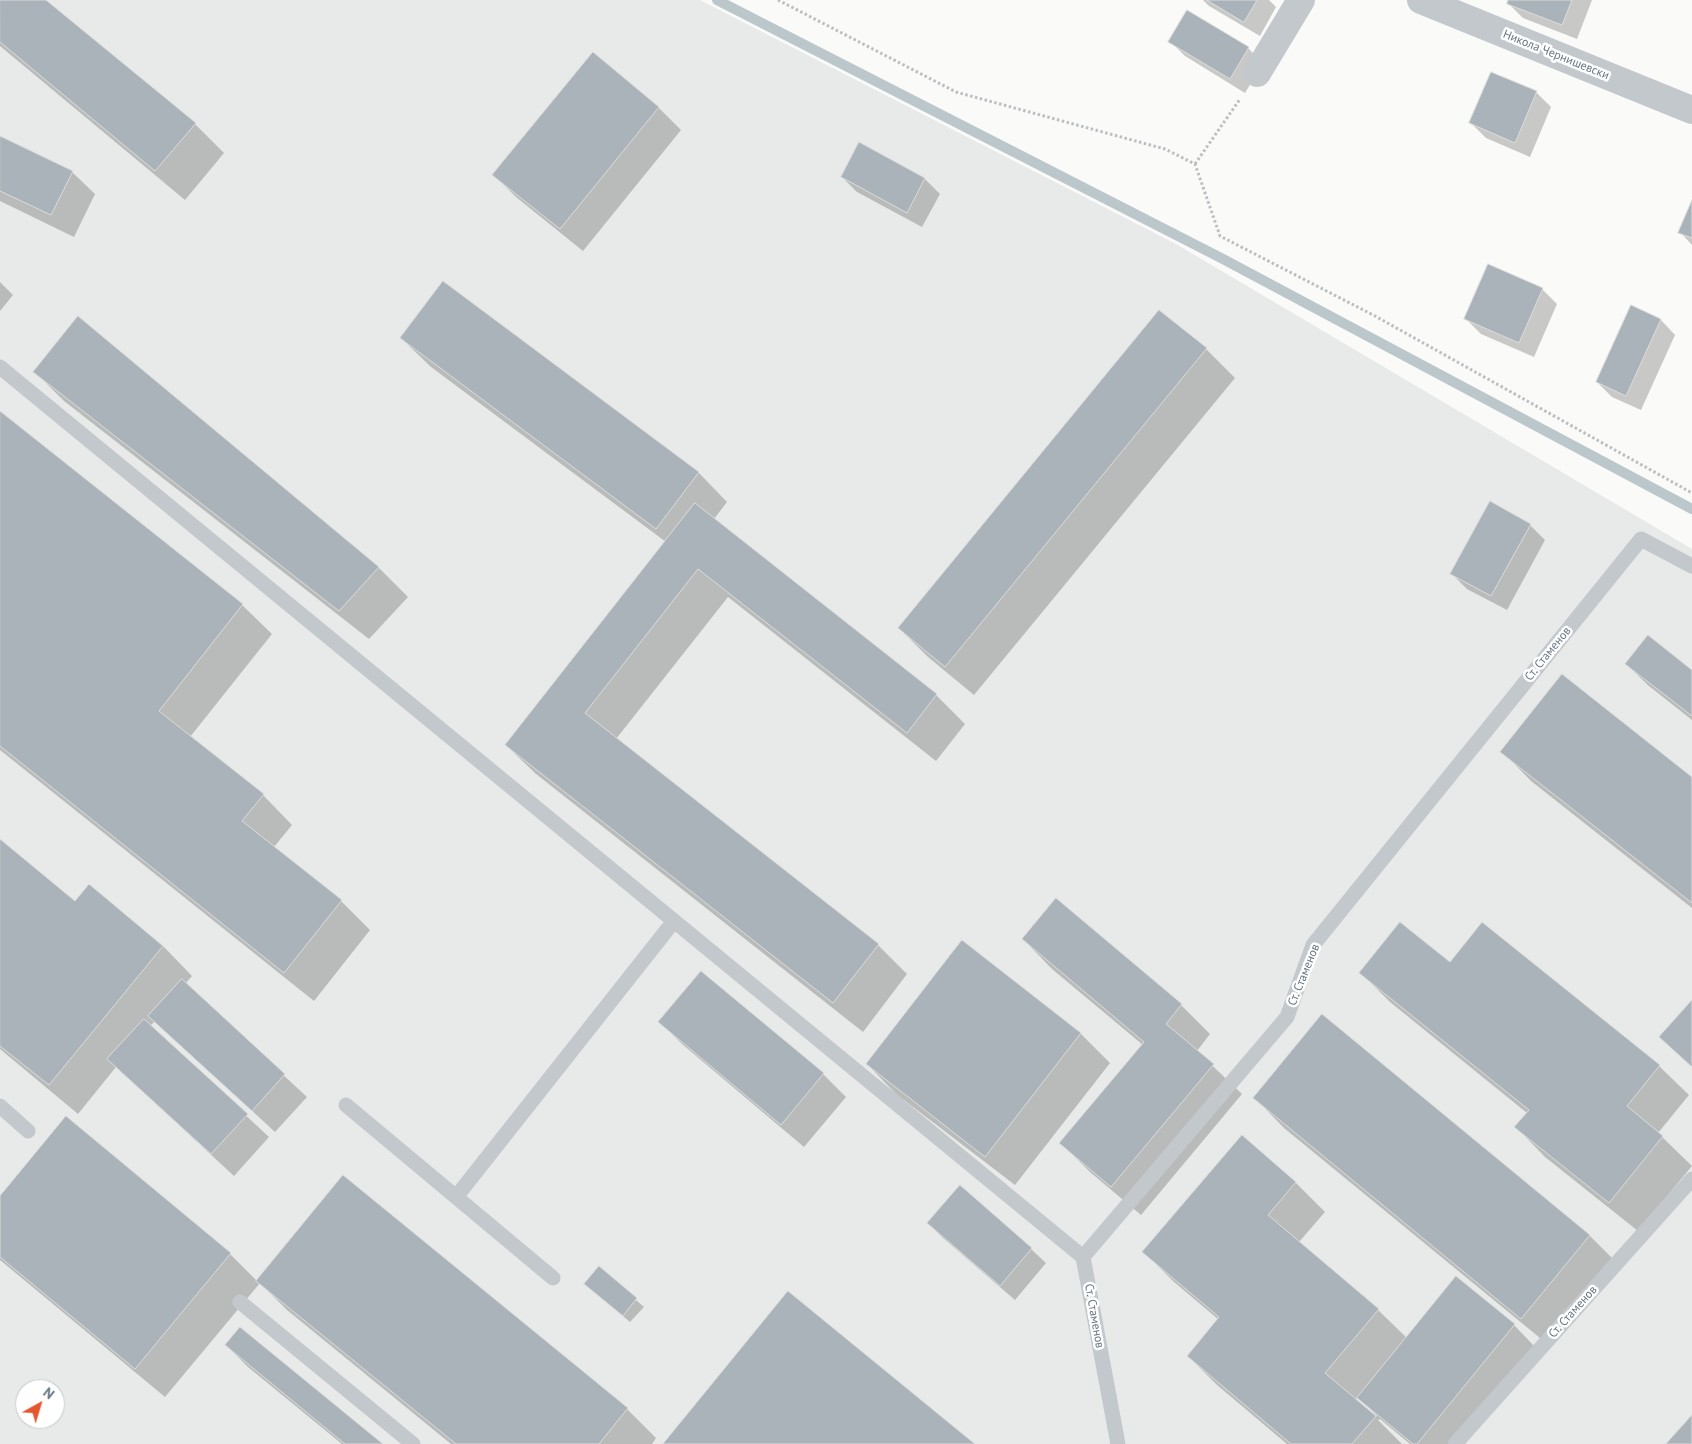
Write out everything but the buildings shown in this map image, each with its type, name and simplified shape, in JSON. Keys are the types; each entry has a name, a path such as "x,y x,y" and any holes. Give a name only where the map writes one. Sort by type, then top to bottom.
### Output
{"street":[{"path":"1257,73 1301,0"},
{"name":"Никола Чернишевски","path":"1421,0 1692,110"}],"lane":[{"path":"0,367 1083,1257"},
{"name":"Ст. Стаменов","path":"1118,1444 1083,1257 1287,1017 1314,945 1641,539 1692,566"},
{"path":"456,1197 674,921"},
{"path":"0,1106 28,1130"},
{"path":"346,1106 553,1278"},
{"name":"Ст. Стаменов","path":"1455,1444 1692,1179"},
{"path":"240,1302 413,1444"}],"path":[{"path":"778,0 956,92 1165,149 1195,164 1220,236 1375,316 1692,493"},
{"path":"1195,164 1257,73"}],"shaded area":[{"path":"0,0 700,0 1176,244 1692,549 1692,1444 0,1444"}],"waterway":[{"path":"717,0 1223,259 1692,509"}]}
